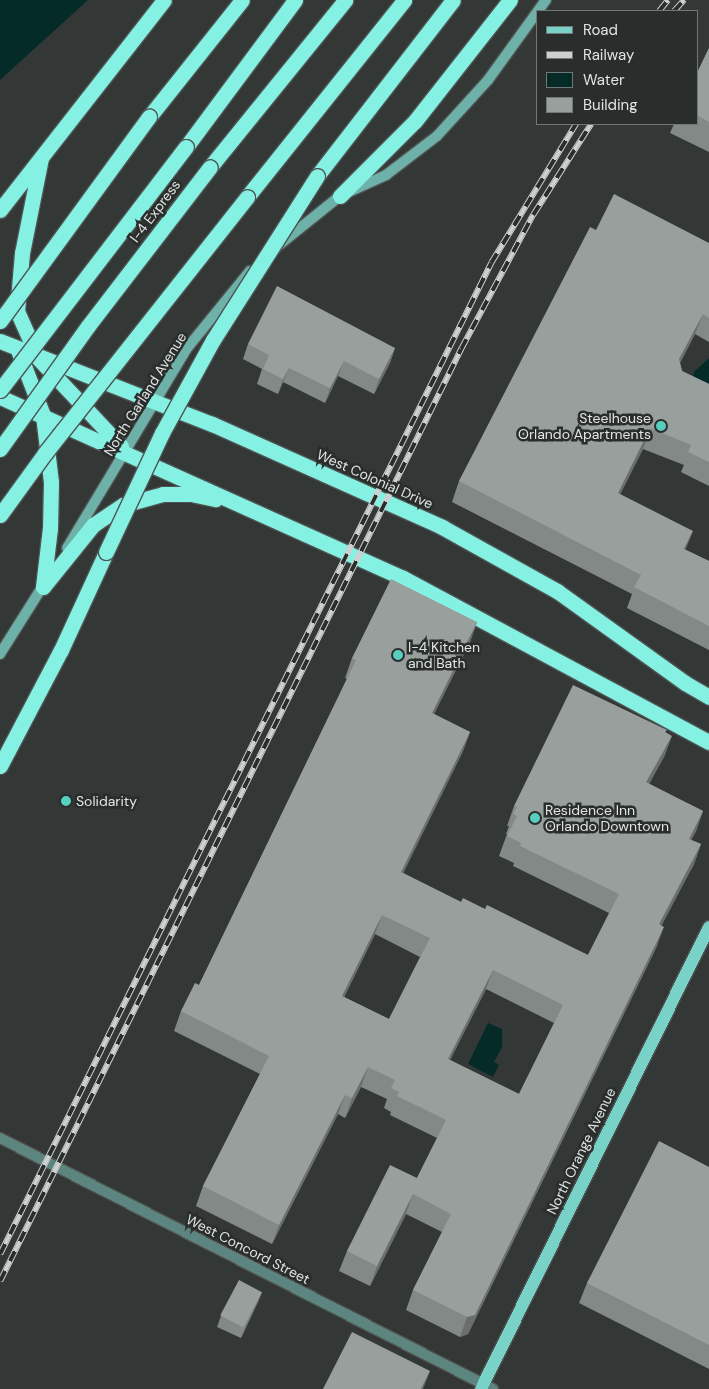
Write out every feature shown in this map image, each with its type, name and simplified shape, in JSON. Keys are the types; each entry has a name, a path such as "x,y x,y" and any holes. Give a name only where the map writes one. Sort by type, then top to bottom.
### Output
{"highway":[{"path":"2,207 164,0"},
{"path":"0,321 149,117 242,0"},
{"name":"I-4 Express","path":"0,390 186,147 295,0"},
{"name":"I-4 Express","path":"0,449 88,326 210,167 345,0"},
{"path":"0,515 45,453 404,0"},
{"path":"0,766 61,650 153,450 213,340 317,176 452,0"},
{"path":"340,196 415,121 510,0"},
{"path":"42,158 22,253 17,311 38,358 125,451"},
{"name":"West Colonial Drive","path":"0,341 38,358 154,401 375,496 467,540 557,591 685,683 709,697"},
{"path":"17,349 43,415 51,509 43,587"},
{"path":"0,397 256,510 452,602 709,742"},
{"path":"43,587 93,525 123,505 142,498 191,494 256,510"}],"main road":[{"name":"North Orange Avenue","path":"486,1387 709,927"}],"street":[{"name":"North Garland Avenue","path":"0,654 43,587 188,347 257,263 340,196 386,175 437,136 488,80 536,14"},
{"name":"West Concord Street","path":"0,1138 486,1387"}],"water":[{"path":"0,0 88,0 0,80"},
{"path":"709,358 709,392 692,380 694,372"},
{"path":"488,1023 502,1029 502,1047 494,1062 499,1065 493,1077 468,1064"}],"building":[{"path":"709,48 709,122 699,117 699,69"},
{"path":"614,194 709,243 709,318 703,314 679,359 682,371 709,384 709,462 688,452 691,445 650,428 618,493 693,531 684,549 709,561 709,626 634,587 641,575 459,481 590,227 596,230"},
{"path":"277,286 395,348 379,379 344,361 330,388 289,368 283,379 263,369 269,355 248,344"},
{"path":"391,579 477,622 432,713 470,732 401,872 461,902 463,898 485,909 487,905 588,955 619,894 520,846 521,843 507,836 517,816 513,814 517,807 514,806 573,685 667,730 665,732 672,736 646,782 703,811 689,839 701,844 659,924 664,927 475,1315 467,1317 413,1290 451,1214 413,1194 377,1266 347,1251 390,1165 417,1178 446,1120 397,1096 399,1092 391,1088 395,1080 368,1067 352,1098 345,1095 279,1225 203,1186 269,1056 181,1011 195,983 199,985 356,660 352,658","holes":["382,915 430,938 389,1019 342,996","493,970 563,1005 519,1094 448,1059"]},
{"path":"659,1141 709,1167 709,1345 587,1283"},
{"path":"239,1280 262,1292 243,1328 220,1315"},
{"path":"352,1332 430,1371 421,1389 323,1389"}],"railway":[{"path":"660,10 668,0"},
{"path":"675,10 684,0"},
{"path":"0,1254 491,263 575,125"},
{"path":"0,1281 461,349 533,215 590,125"}],"place":[{"name":"Steelhouse Orlando Apartments","path":"661,426"},
{"name":"I-4 Kitchen and Bath","path":"398,655"},
{"name":"Solidarity","path":"66,801"},
{"name":"Residence Inn Orlando Downtown","path":"535,818"}]}
